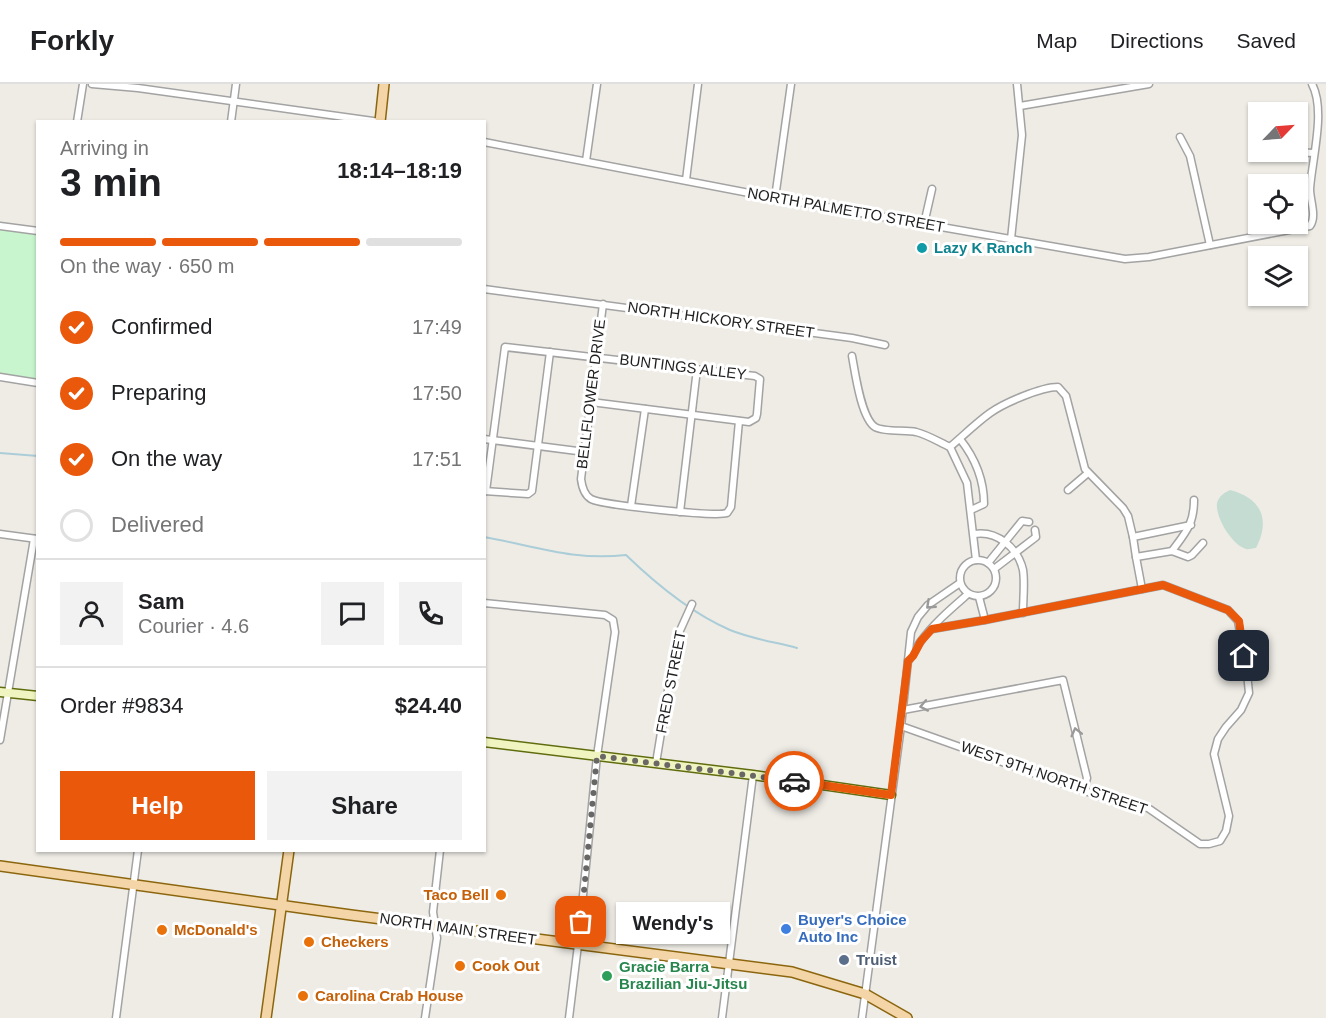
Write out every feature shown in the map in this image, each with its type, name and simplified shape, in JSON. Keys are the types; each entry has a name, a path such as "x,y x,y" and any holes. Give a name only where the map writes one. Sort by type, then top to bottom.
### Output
{"main road":[{"path":"380,120 384,84"},
{"path":"266,1018 290,852"},
{"name":"NORTH MAIN STREET","path":"0,866 792,972 865,994 907,1018"}],"street":[{"path":"77,120 83,84"},
{"path":"92,84 138,88 373,120"},
{"path":"231,120 236,84"},
{"path":"586,161 597,84"},
{"path":"686,180 698,84"},
{"path":"775,198 791,84"},
{"path":"1008,84 1017,85 1022,135 1011,239"},
{"path":"1020,106 1108,87 1149,84"},
{"path":"1308,153 1314,153 1319,109 1317,95 1312,84"},
{"path":"1180,137 1190,156 1210,245"},
{"name":"NORTH PALMETTO STREET","path":"486,142 775,198 1125,259 1149,257 1306,227 1313,223 1310,192 1314,153"},
{"path":"924,224 932,189"},
{"path":"0,226 36,231"},
{"name":"NORTH HICKORY STREET","path":"486,288 852,338 885,345"},
{"name":"BELLFLOWER DRIVE","path":"603,304 581,479 582,490 591,499 680,512 722,515 729,511 739,422"},
{"name":"BUNTINGS ALLEY","path":"493,440 505,347 755,376 760,379 756,418 749,422 739,422"},
{"path":"486,491 528,494 532,491 550,352"},
{"path":"852,357 857,385 872,426 886,430 897,429 919,433 950,447 968,483 976,560"},
{"path":"680,512 697,369"},
{"path":"0,378 36,382"},
{"path":"950,447 991,412 1030,394 1058,387 1066,396 1085,469 1128,516 1142,589"},
{"path":"591,402 739,422"},
{"path":"631,506 645,409"},
{"path":"486,439 585,452"},
{"path":"960,439 975,462 983,487 984,504 971,510"},
{"path":"486,485 493,440"},
{"path":"1068,490 1088,473"},
{"path":"1172,551 1191,525 1194,500"},
{"path":"988,563 1022,521 1029,522"},
{"path":"1133,537 1191,525"},
{"path":"994,569 1036,537 1035,530"},
{"path":"974,534 988,533 1005,541 1021,562 1023,613"},
{"path":"0,534 35,539 5,693 0,740"},
{"path":"1136,557 1172,551 1188,557 1203,543"},
{"path":"976,560 988,563 996,575 994,587 986,595 979,597 968,594 960,583 960,573 963,567 976,560"},
{"path":"862,1018 902,726 910,637 918,617 928,605 960,583"},
{"name":"WEST 9TH NORTH STREET","path":"902,726 1108,799 1148,808 1200,844 1220,841 1226,831 1229,816 1214,754 1218,739 1241,710 1249,693 1239,621 1224,608 1163,585 932,629"},
{"path":"908,661 921,641 968,594"},
{"path":"979,597 985,620"},
{"path":"486,603 605,615 613,620 615,632 597,756 569,1018"},
{"name":"FRED STREET","path":"656,763 675,648 678,635 692,604"},
{"path":"910,637 921,641"},
{"path":"903,710 1063,680 1087,778 1084,789"},
{"path":"5,693 36,696"},
{"path":"486,742 753,775 891,795"},
{"path":"722,1018 753,775"},
{"path":"116,1018 138,852"},
{"path":"426,1018 437,938 433,912 440,852"}],"green space":[{"path":"0,226 36,231 36,383 0,377"},
{"path":"1230,490 1249,498 1260,511 1263,528 1256,548 1247,549 1235,542 1222,523 1217,503 1222,495"}],"waterway":[{"path":"0,453 36,456"},
{"path":"486,537 554,552 589,556 626,555 675,597 716,623 747,636 797,648"}],"way so far":[{"path":"581,922 597,756 794,781"}],"place":[{"name":"Lazy K Ranch","path":"922,248"},
{"name":"Taco Bell","path":"501,895"},
{"name":"Wendy's","path":"581,922"},
{"name":"Buyer's Choice Auto Inc","path":"786,929"},
{"name":"McDonald's","path":"162,930"},
{"name":"Checkers","path":"309,942"},
{"name":"Truist","path":"844,960"},
{"name":"Cook Out","path":"460,966"},
{"name":"Gracie Barra Brazilian Jiu-Jitsu","path":"607,976"},
{"name":"Carolina Crab House","path":"303,996"}],"route":[{"path":"794,781 891,795 902,726 908,661 932,629 1163,585 1228,610 1239,621 1244,656"}]}
